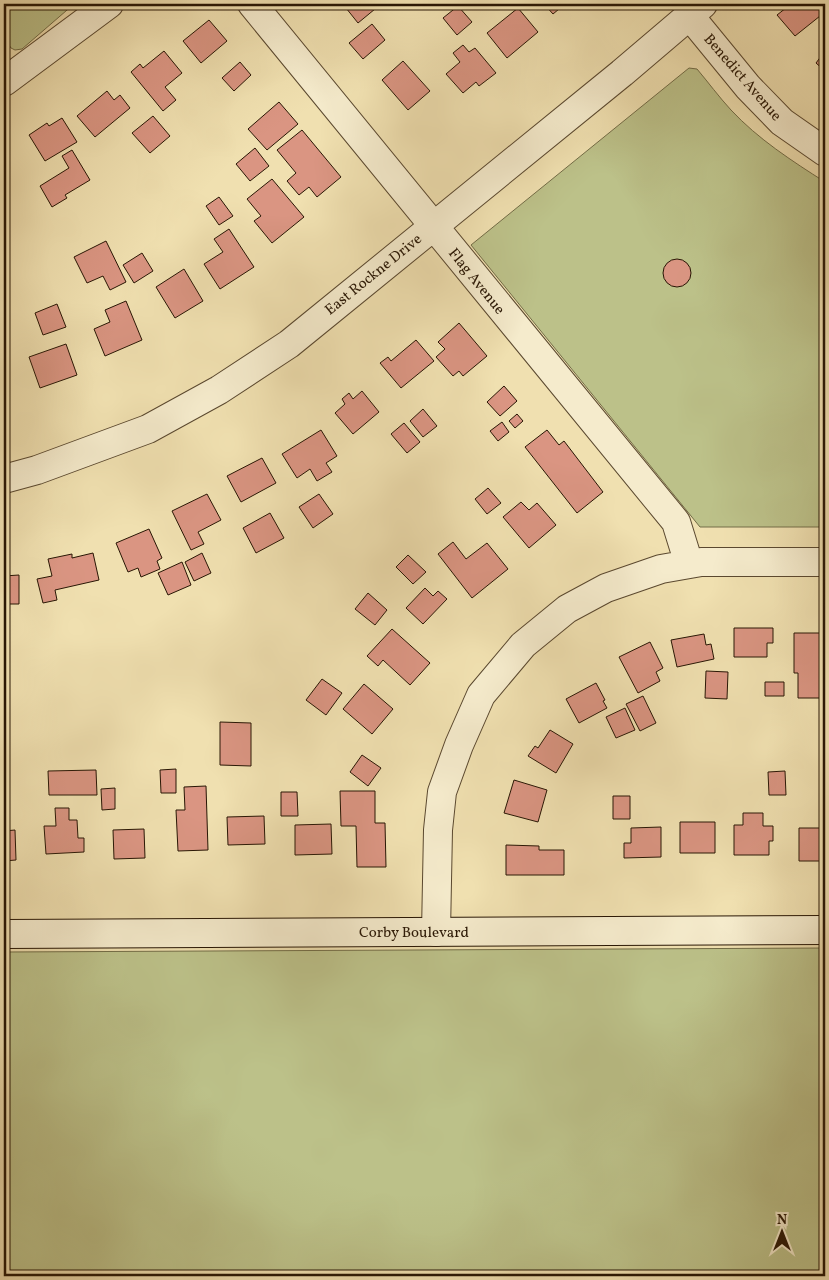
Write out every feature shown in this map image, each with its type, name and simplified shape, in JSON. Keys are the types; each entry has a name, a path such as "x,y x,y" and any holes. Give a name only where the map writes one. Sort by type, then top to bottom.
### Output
{"street":[{"path":"4,82 109,4"},
{"name":"Flag Avenue","path":"252,4 676,522 688,564"},
{"name":"East Rockne Drive","path":"4,479 37,470 148,429 219,390 289,344 622,73 696,9"},
{"name":"Benedict Avenue","path":"696,9 748,87 782,122 825,152"},
{"path":"436,932 438,830 442,792 459,745 481,695 523,645 567,609 606,588 661,570 701,562 825,562"},
{"name":"Corby Boulevard","path":"4,934 825,930"}],"green space":[{"path":"9,4 74,4 22,49 15,50 9,45"},
{"path":"689,68 697,69 731,110 752,131 788,158 825,182 825,527 700,527 471,245"},
{"path":"825,948 825,1276 4,1276 4,952"}],"building":[{"path":"351,4 371,4 375,9 358,23 346,8"},
{"path":"544,4 565,4 553,14"},
{"path":"565,4 575,4 569,9"},
{"path":"791,4 825,4 823,7 825,12 795,36 777,15"},
{"path":"458,6 472,22 457,35 443,18"},
{"path":"518,8 538,32 507,58 487,33"},
{"path":"209,20 227,41 201,63 183,41"},
{"path":"372,24 385,40 363,59 349,43"},
{"path":"463,45 469,52 475,48 496,73 479,86 476,82 463,93 446,74 460,62 453,53"},
{"path":"164,51 182,73 165,87 176,100 163,111 131,72 140,64 143,68"},
{"path":"825,51 825,71 816,63"},
{"path":"403,61 430,91 408,110 382,80"},
{"path":"240,62 251,75 234,91 222,78"},
{"path":"107,91 114,100 120,95 130,108 95,137 77,116"},
{"path":"279,102 298,124 267,150 248,129"},
{"path":"153,116 170,136 150,153 132,133"},
{"path":"62,118 77,142 45,161 29,135 47,123 49,126"},
{"path":"302,130 341,177 317,197 309,187 299,195 287,181 296,173 277,150"},
{"path":"255,148 269,166 250,181 236,164"},
{"path":"72,150 90,180 65,195 67,198 52,207 40,186 69,168 62,156"},
{"path":"4,170 8,184 4,185"},
{"path":"272,179 304,217 272,243 254,221 261,216 247,199"},
{"path":"219,197 233,216 219,225 206,206"},
{"path":"229,229 254,267 220,289 204,264 223,252 214,239"},
{"path":"106,241 126,282 110,290 103,276 87,283 74,257"},
{"path":"142,253 153,271 134,283 123,265"},
{"path":"677,259 687,263 691,273 687,283 677,287 667,283 663,273 667,263"},
{"path":"184,269 203,301 175,318 156,287"},
{"path":"126,301 142,340 105,356 94,329 110,322 105,310"},
{"path":"57,304 66,327 43,335 35,313"},
{"path":"459,323 487,356 463,376 459,371 453,376 436,357 445,349 438,342"},
{"path":"416,340 434,361 401,388 380,363 388,357 391,361"},
{"path":"4,341 8,359 4,360"},
{"path":"66,344 77,375 40,388 29,357"},
{"path":"504,386 517,401 500,416 487,402"},
{"path":"362,391 379,412 353,434 335,413 345,404 342,399 349,393 353,399"},
{"path":"423,409 437,426 423,437 410,421"},
{"path":"517,414 523,421 515,428 509,421"},
{"path":"502,422 509,432 498,441 490,431"},
{"path":"404,423 420,442 407,453 391,434"},
{"path":"321,430 337,456 326,463 332,472 317,481 310,469 297,478 282,454"},
{"path":"547,430 559,445 564,441 603,492 577,513 525,447"},
{"path":"262,458 276,483 241,502 227,476"},
{"path":"488,488 501,503 487,514 475,499"},
{"path":"207,494 221,520 198,532 204,544 191,550 172,511"},
{"path":"319,494 333,514 313,528 299,507"},
{"path":"521,502 529,510 537,503 556,525 529,548 503,517"},
{"path":"270,513 284,538 256,553 243,528"},
{"path":"149,529 162,558 157,561 160,569 141,577 138,568 128,572 116,543"},
{"path":"453,542 466,559 487,543 508,569 472,598 438,554"},
{"path":"93,553 99,580 55,590 57,600 43,603 37,579 52,576 48,559 72,554 72,558"},
{"path":"202,553 211,573 194,581 185,562"},
{"path":"408,555 426,572 413,584 396,567"},
{"path":"182,562 191,585 168,595 158,573"},
{"path":"19,575 19,604 4,604 4,576"},
{"path":"425,588 433,596 438,591 447,599 423,624 406,608"},
{"path":"368,593 387,610 375,625 355,609"},
{"path":"734,628 773,628 773,643 767,643 767,657 734,657"},
{"path":"392,629 430,663 410,685 383,660 378,666 367,656"},
{"path":"794,633 825,633 825,661 822,661 822,698 798,698 798,673 794,673"},
{"path":"704,634 706,645 711,644 714,659 677,667 671,640"},
{"path":"650,642 663,668 656,672 660,681 638,693 619,657"},
{"path":"706,671 728,672 727,699 705,698"},
{"path":"322,679 342,693 326,715 306,700"},
{"path":"765,682 784,682 784,696 765,696"},
{"path":"596,683 607,708 579,723 566,699"},
{"path":"364,684 393,709 372,734 343,709"},
{"path":"643,696 656,723 640,731 626,704"},
{"path":"625,708 635,730 616,738 606,717"},
{"path":"220,722 251,723 251,766 220,765"},
{"path":"550,730 573,744 556,773 528,756 535,746 538,748"},
{"path":"362,755 381,768 368,786 350,772"},
{"path":"176,769 176,793 161,793 160,770"},
{"path":"96,770 97,795 49,795 48,771"},
{"path":"785,771 786,795 769,795 768,772"},
{"path":"514,780 547,790 538,822 504,813"},
{"path":"206,786 208,850 178,851 176,810 185,810 184,787"},
{"path":"115,788 115,809 102,810 101,789"},
{"path":"340,791 375,791 375,823 385,823 386,867 357,867 356,826 341,826"},
{"path":"281,792 297,792 298,816 281,816"},
{"path":"613,796 630,796 630,819 613,819"},
{"path":"55,808 69,808 69,820 77,820 78,838 84,838 84,852 46,854 44,826 56,826"},
{"path":"743,813 763,813 763,826 773,826 773,841 769,841 769,855 734,855 734,825 743,825"},
{"path":"264,816 265,844 228,845 227,817"},
{"path":"680,822 715,822 715,853 680,853"},
{"path":"331,824 332,854 295,855 295,825"},
{"path":"661,827 661,857 624,858 624,843 631,843 631,828"},
{"path":"799,828 825,828 825,856 821,856 821,861 799,861"},
{"path":"144,829 145,858 114,859 113,830"},
{"path":"15,830 16,860 4,861 4,831"},
{"path":"506,845 539,846 539,850 564,850 564,875 506,875"}]}
